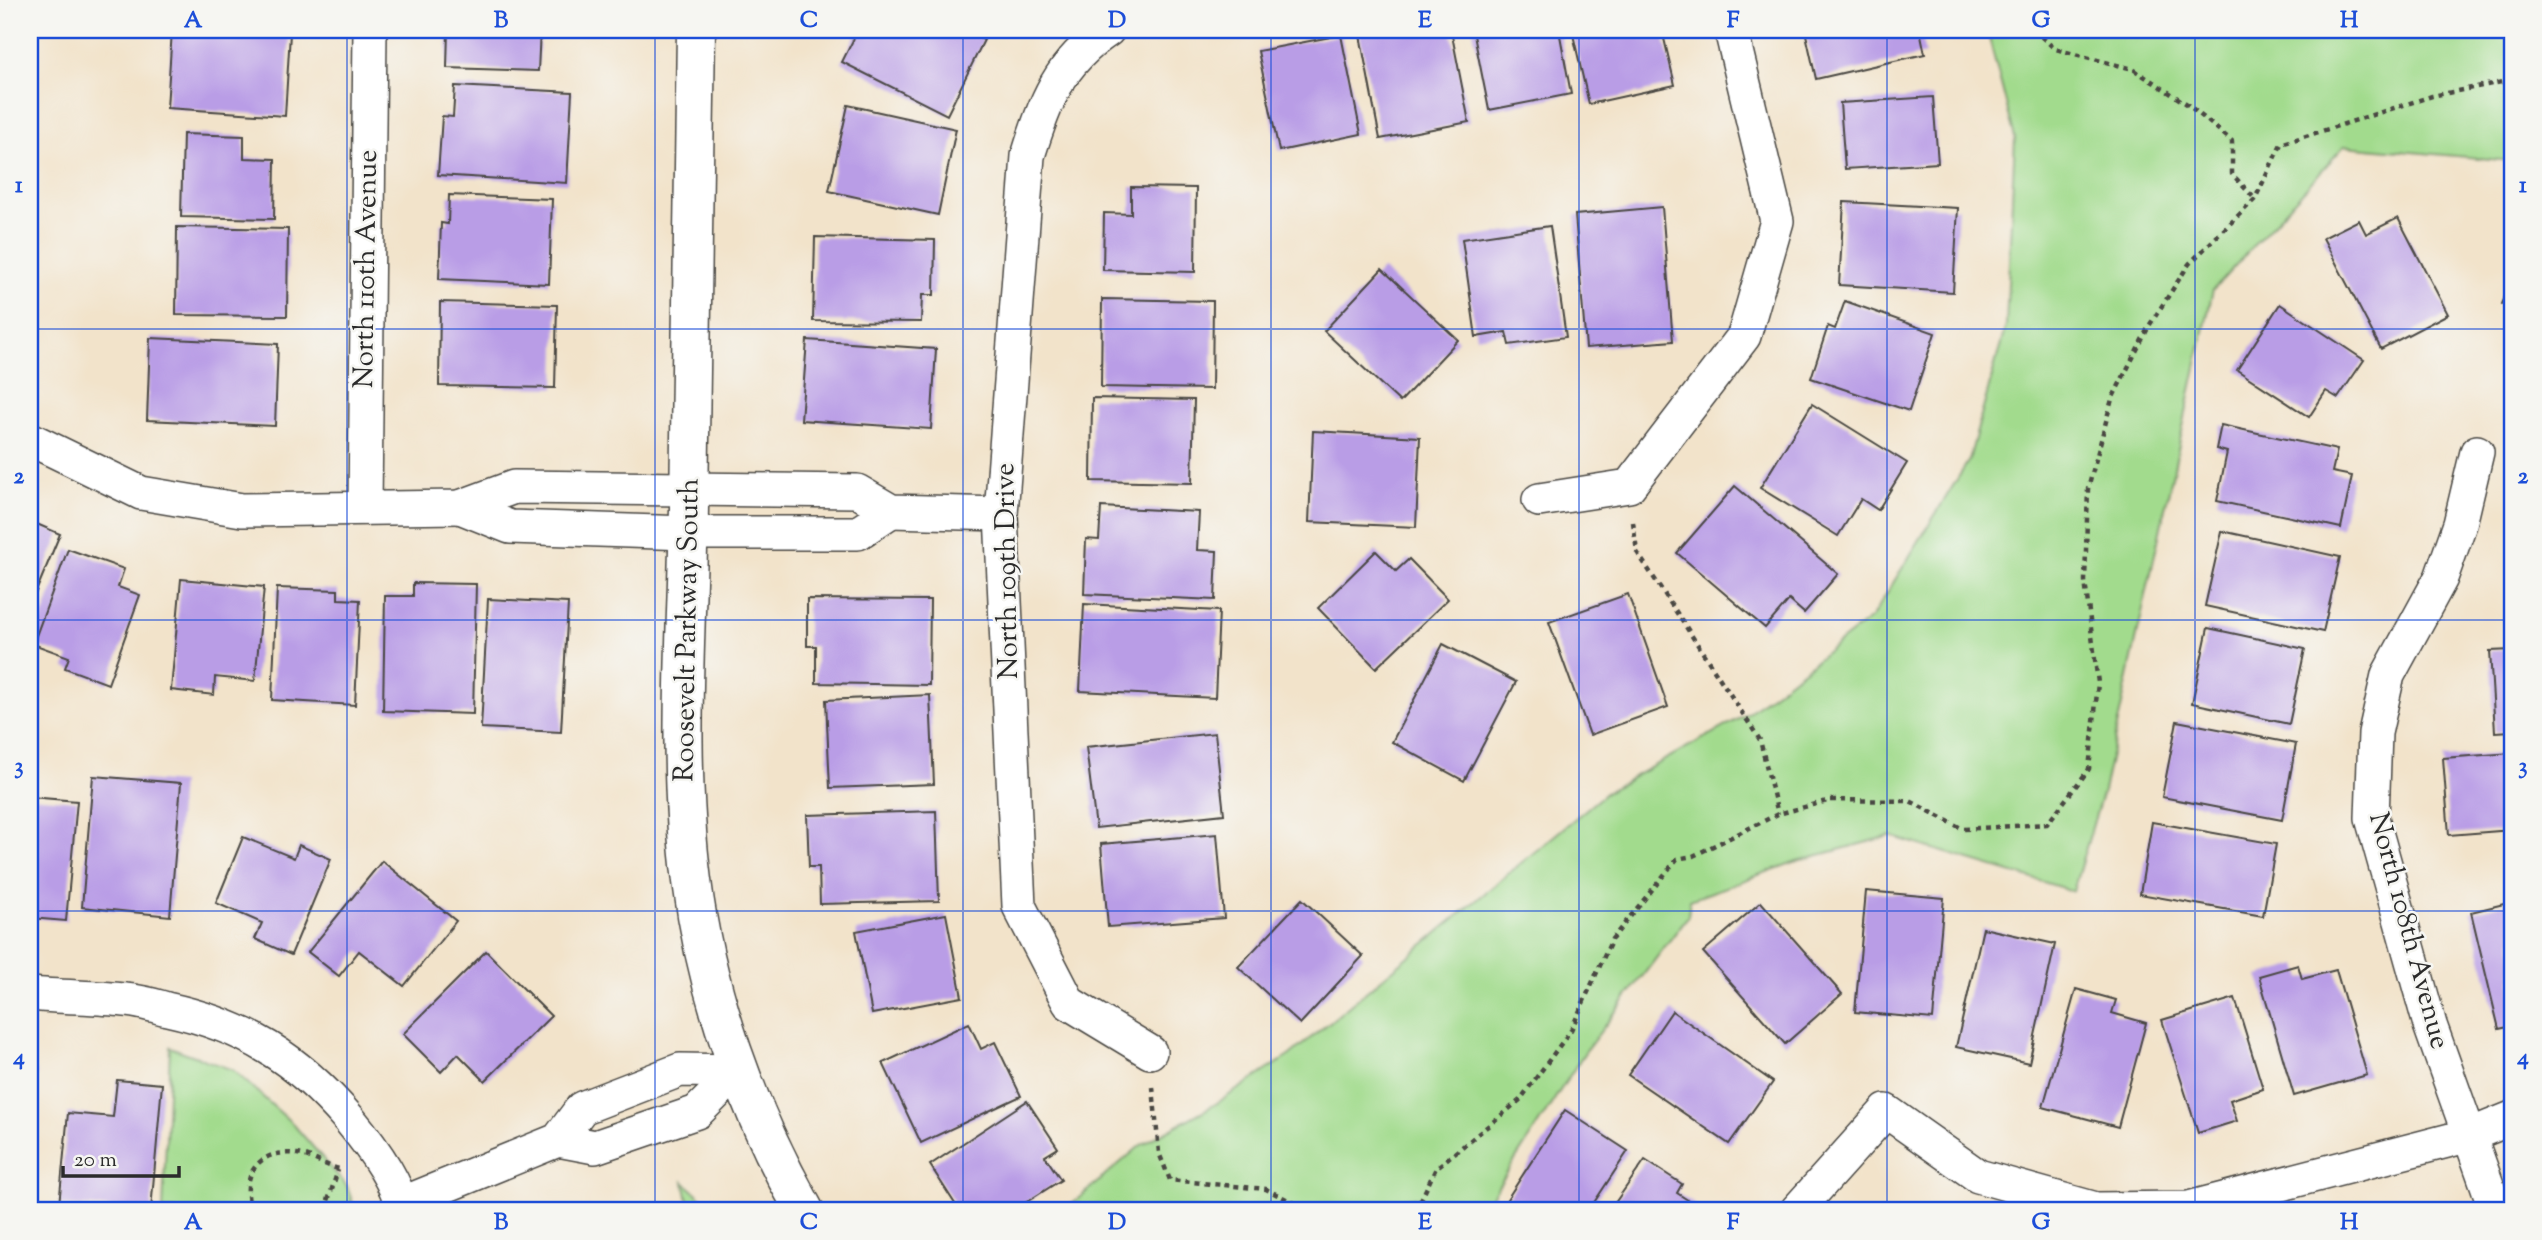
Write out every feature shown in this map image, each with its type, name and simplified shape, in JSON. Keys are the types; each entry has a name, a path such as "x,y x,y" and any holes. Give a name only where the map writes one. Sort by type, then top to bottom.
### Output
{"street":[{"name":"North 110th Avenue","path":"365,508 370,30"},
{"name":"Roosevelt Parkway South","path":"695,30 689,490 684,635 686,804 692,881 705,949 738,1071 779,1165 804,1210"},
{"path":"1539,500 1629,486 1744,336 1777,221 1731,30"},
{"name":"North 109th Drive","path":"1095,38 1045,101 1028,156 1001,514 1019,906 1069,1003 1150,1052"},
{"path":"30,439 141,493 242,510 460,507 514,487 857,491 891,511 1001,514"},
{"name":"North 108th Avenue","path":"2477,452 2460,524 2441,578 2388,675 2375,733 2372,818 2431,1024 2496,1210"},
{"path":"460,507 510,527 688,533 858,533 891,511"},
{"path":"30,994 127,1000 179,1011 235,1028 279,1053 316,1083 358,1130 402,1207 558,1140 582,1108 680,1070 738,1071"},
{"path":"558,1140 595,1147 697,1112 738,1071"},
{"path":"1797,1210 1886,1111 1978,1176 2096,1209 2189,1208 2470,1135 2512,1118"}],"path":[{"path":"2034,30 2055,49 2133,69 2187,104 2232,141 2232,174 2255,199"},
{"path":"1416,1210 1436,1168 1520,1100 1571,1030 1612,939 1677,859 1693,856 1778,814 1831,800 1910,801 1964,830 2047,824 2090,769 2098,683 2085,580 2088,489 2112,399 2149,326 2189,264 2255,199 2281,144 2432,96 2512,80"},
{"path":"1629,486 1637,552 1760,740 1778,814"},
{"path":"1150,1052 1159,1153 1170,1180 1266,1189 1308,1210"},
{"path":"251,1210 247,1198 252,1168 262,1158 282,1154 298,1154 322,1160 338,1170 325,1210"}],"green space":[{"path":"1987,30 2512,30 2512,161 2344,146 2213,290 2103,791 2073,891 1890,836 1797,861 1690,900 1688,916 1585,1052 1483,1210 1454,1210 1414,1197 1344,1210 1065,1210 1141,1145 1214,1105 1290,1055 1608,791 1744,716 1872,617 1969,460 2006,325 2015,138"},
{"path":"170,1047 233,1070 293,1124 347,1186 355,1210 163,1210"},
{"path":"684,1182 715,1210 690,1210"}],"building":[{"path":"172,30 290,33 285,116 167,108"},
{"path":"448,30 540,30 538,71 447,68"},
{"path":"858,30 872,37 876,30 963,30 984,40 947,115 842,62"},
{"path":"1359,30 1451,30 1469,122 1380,139"},
{"path":"1473,30 1559,30 1571,94 1489,110"},
{"path":"1572,30 1662,30 1675,85 1589,104"},
{"path":"1805,30 1920,30 1925,54 1816,79"},
{"path":"1341,35 1361,134 1279,151 1258,51"},
{"path":"455,86 572,92 567,183 438,175 442,116 453,117"},
{"path":"1933,97 1938,163 1845,169 1840,103"},
{"path":"848,105 956,129 938,215 829,191"},
{"path":"183,134 244,136 244,158 275,159 274,219 181,217"},
{"path":"1131,187 1196,188 1195,272 1103,270 1104,213 1131,214"},
{"path":"449,195 552,199 549,284 439,279 441,223 448,224"},
{"path":"1844,202 1958,208 1953,292 1839,285"},
{"path":"1662,207 1673,341 1586,348 1575,215"},
{"path":"2398,218 2448,314 2381,349 2323,238 2359,220 2366,234"},
{"path":"1550,226 1566,337 1509,345 1506,332 1476,337 1462,239"},
{"path":"177,227 288,229 287,316 176,315"},
{"path":"815,237 935,240 934,295 922,295 921,322 813,321"},
{"path":"1382,269 1458,340 1400,402 1324,331"},
{"path":"2512,279 2512,308 2502,304"},
{"path":"1102,299 1213,301 1212,389 1101,387"},
{"path":"1845,301 1935,333 1909,411 1811,378 1828,326 1835,329"},
{"path":"440,302 557,305 555,388 439,386"},
{"path":"2280,304 2364,360 2338,398 2326,391 2309,417 2237,370"},
{"path":"150,338 278,344 275,426 147,420"},
{"path":"807,340 936,349 931,429 801,420"},
{"path":"1092,398 1194,400 1192,483 1091,481"},
{"path":"1812,404 1907,463 1878,510 1861,499 1838,536 1760,488"},
{"path":"2221,425 2337,450 2332,472 2352,476 2341,528 2217,501 2227,452 2216,449"},
{"path":"1313,431 1420,437 1416,527 1309,522"},
{"path":"1735,486 1838,574 1804,613 1789,600 1765,628 1677,553"},
{"path":"1101,507 1199,512 1197,550 1217,551 1215,600 1084,594 1086,539 1099,540"},
{"path":"30,521 60,534 30,606"},
{"path":"2222,531 2340,557 2323,632 2205,606"},
{"path":"68,549 124,569 118,587 140,595 108,684 65,668 69,657 33,644"},
{"path":"1376,551 1396,571 1409,559 1448,599 1376,668 1318,608"},
{"path":"181,579 264,587 255,681 215,677 214,695 171,690"},
{"path":"413,583 476,584 473,714 383,711 385,596 413,596"},
{"path":"277,588 338,590 338,599 360,600 355,705 272,700"},
{"path":"1628,594 1668,707 1590,735 1549,622"},
{"path":"488,599 568,603 561,732 481,728"},
{"path":"807,599 930,600 929,685 816,683 816,646 807,646"},
{"path":"1084,604 1219,611 1215,698 1080,691"},
{"path":"2208,628 2305,649 2289,724 2192,703"},
{"path":"1443,644 1516,682 1464,781 1392,742"},
{"path":"2512,650 2512,731 2495,732 2490,651"},
{"path":"930,695 934,784 830,788 826,700"},
{"path":"2177,721 2296,744 2282,820 2162,797"},
{"path":"1215,733 1224,814 1096,828 1086,747"},
{"path":"2512,753 2512,830 2449,835 2443,758"},
{"path":"93,776 181,783 170,916 82,907"},
{"path":"30,797 77,801 66,921 30,918"},
{"path":"936,811 939,901 820,904 819,867 809,867 807,815"},
{"path":"2152,822 2276,844 2263,916 2140,894"},
{"path":"1217,834 1224,918 1108,927 1101,844"},
{"path":"243,837 294,858 299,845 331,859 291,955 255,939 262,923 216,903"},
{"path":"382,861 456,921 404,986 359,951 339,976 308,952"},
{"path":"1866,891 1944,898 1933,1019 1855,1012"},
{"path":"1302,899 1363,956 1300,1024 1238,967"},
{"path":"1761,902 1842,994 1785,1044 1703,952"},
{"path":"2512,902 2512,1026 2499,1029 2471,912"},
{"path":"946,914 962,997 872,1014 856,931"},
{"path":"1983,928 2055,944 2029,1063 1956,1047"},
{"path":"486,951 551,1016 485,1081 458,1054 441,1072 403,1034"},
{"path":"2298,965 2302,979 2336,970 2367,1075 2294,1096 2259,976"},
{"path":"2076,989 2116,1000 2112,1013 2146,1023 2118,1127 2043,1107"},
{"path":"2235,998 2263,1089 2230,1100 2237,1121 2198,1133 2162,1020"},
{"path":"1672,1011 1773,1082 1729,1144 1628,1075"},
{"path":"969,1023 981,1049 995,1042 1021,1096 921,1143 883,1063"},
{"path":"30,1070 37,1071 32,1126 30,1126"},
{"path":"117,1080 162,1084 151,1210 59,1205 68,1113 113,1117"},
{"path":"1027,1101 1058,1148 1045,1156 1061,1180 1014,1210 959,1210 930,1165"},
{"path":"1565,1110 1628,1151 1589,1210 1500,1210"},
{"path":"1645,1160 1682,1184 1677,1193 1703,1210 1610,1210"}]}
